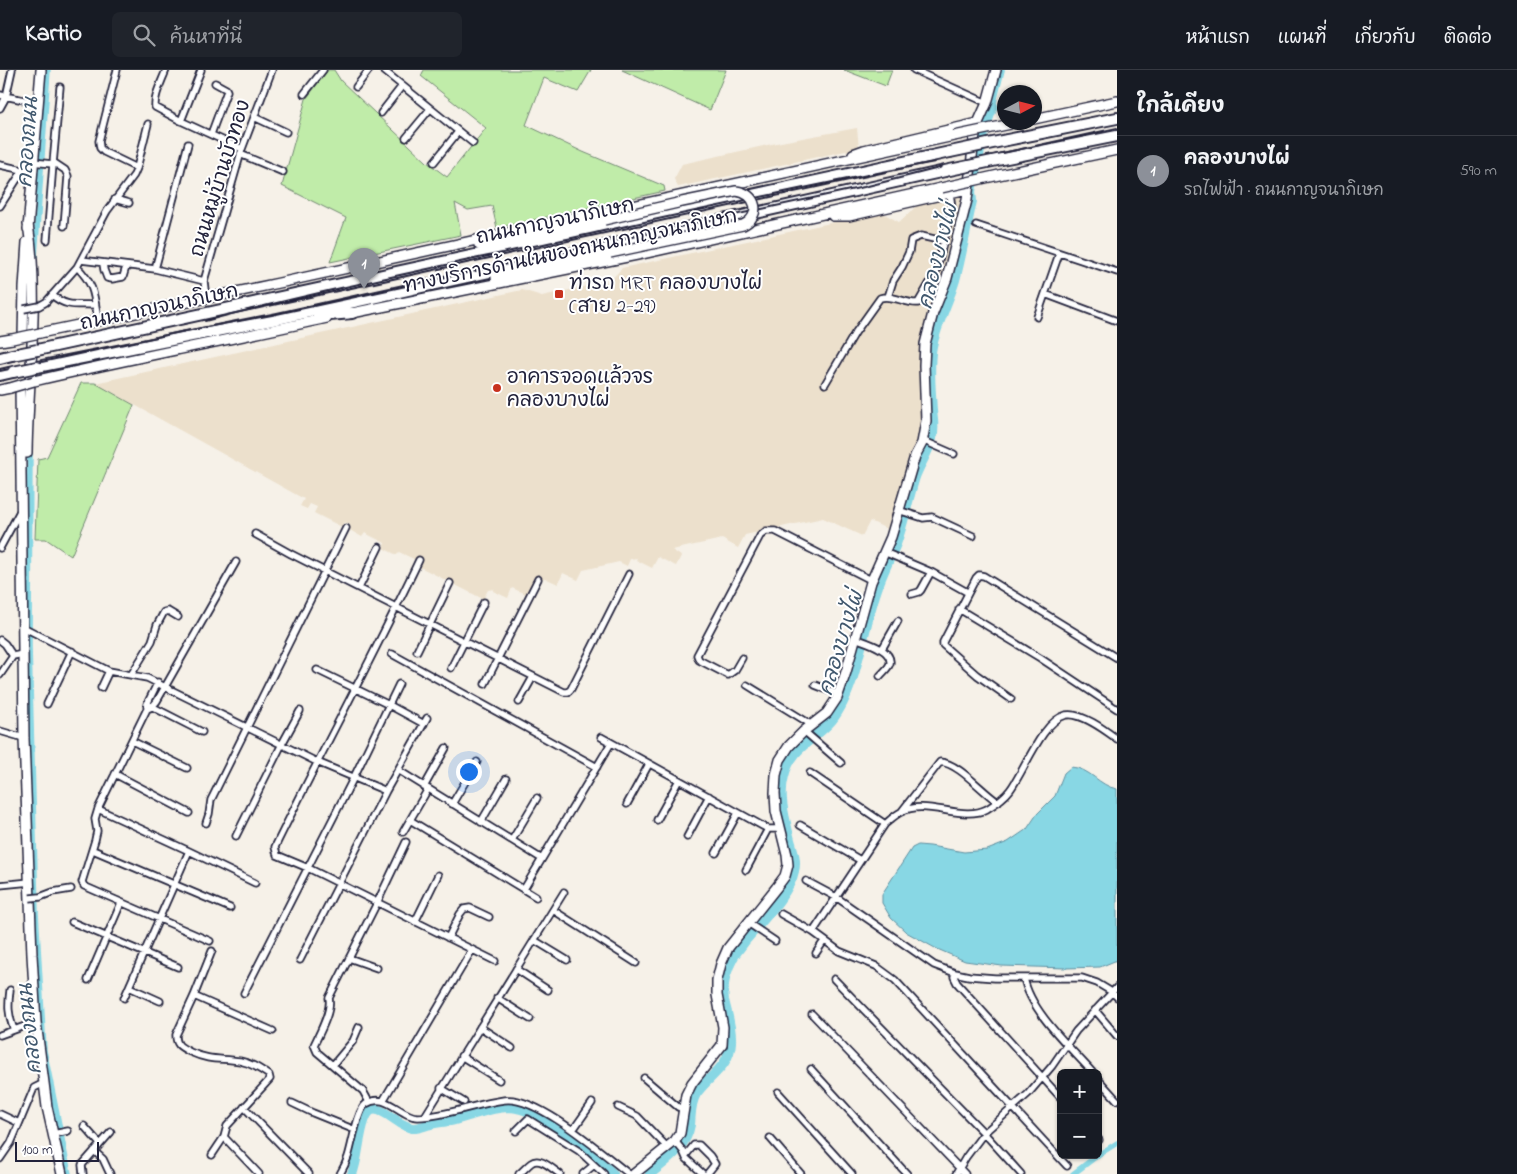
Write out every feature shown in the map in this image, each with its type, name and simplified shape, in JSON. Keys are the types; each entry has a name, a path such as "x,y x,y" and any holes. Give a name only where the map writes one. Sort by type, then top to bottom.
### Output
{"highway":[{"name":"ถนนกาญจนาภิเษก","path":"0,358 950,152 1117,118"},
{"name":"ถนนกาญจนาภิเษก","path":"0,375 277,319 945,171 1117,136"},
{"path":"277,319 352,313"}],"main road":[{"path":"23,336 28,224 28,171 36,162 40,70"},
{"path":"634,1174 667,1147 681,1148 680,1133 686,1095 692,1083 722,1045 723,1027 717,995 721,964 728,948 749,924 785,876 788,855 776,811 774,793 776,775 780,760 790,746 827,713 838,694 856,639 872,580 886,552 915,456 924,441 926,421 925,344 933,313 948,278 967,200 974,140 996,70"},
{"path":"1042,117 1117,101"},
{"path":"830,164 864,150 978,123"},
{"path":"0,341 279,283 997,127"},
{"name":"ทางบริการด้านในของถนนกาญจนาภิเษก","path":"0,390 81,370 628,257 1117,150"},
{"path":"814,216 849,216 967,189"},
{"path":"422,252 510,241 736,191 750,195 755,206 753,216 743,225 515,273 429,297"},
{"path":"21,504 26,478 33,302 32,250 28,224"},
{"path":"15,386 21,420 21,504 25,628 23,654 24,738 36,1022 44,1083 62,1174"}],"street":[{"path":"0,108 12,70"},
{"path":"117,70 99,146 104,152 137,168"},
{"path":"166,70 157,92 155,107 283,172"},
{"path":"181,121 201,70"},
{"name":"ถนนหมู่บ้านบัวทอง","path":"206,298 204,281 241,152 272,70"},
{"path":"304,94 323,70"},
{"path":"356,87 369,70"},
{"path":"383,70 473,143"},
{"path":"914,70 987,103"},
{"path":"211,134 227,92 226,89 215,83"},
{"path":"381,113 402,86"},
{"path":"47,240 60,87"},
{"path":"3,96 38,103"},
{"path":"406,138 430,108"},
{"path":"254,116 286,132"},
{"path":"24,310 44,304 77,267 107,211 137,168 148,124"},
{"path":"434,162 458,132"},
{"path":"155,270 188,144"},
{"path":"36,162 53,163 65,170 68,176 64,226"},
{"path":"0,165 28,171 0,206"},
{"path":"826,384 876,301 880,298 888,297 918,303 936,272 952,208 950,193"},
{"path":"115,198 129,202"},
{"path":"976,225 1117,272"},
{"path":"888,297 893,281 909,252 911,240 921,236 943,241"},
{"path":"1037,317 1059,254"},
{"path":"81,260 155,270 204,281"},
{"path":"103,263 107,278 112,279 123,277 126,266"},
{"path":"77,267 89,280 98,320"},
{"path":"1045,294 1117,321"},
{"path":"52,295 65,304 95,304"},
{"path":"924,441 954,454"},
{"path":"0,548 21,504"},
{"path":"900,510 923,518 932,517 973,536"},
{"path":"206,823 211,800 346,528"},
{"path":"742,658 735,670 728,675 699,660 697,655 760,536 766,530 775,531 872,580"},
{"path":"255,534 564,692 568,692 571,689 628,574"},
{"path":"359,588 379,547"},
{"path":"886,552 931,572 967,592"},
{"path":"419,560 275,847 277,855 308,868 495,962"},
{"path":"210,941 84,886 82,882 93,850 97,831 95,819 98,809 161,684 236,562"},
{"path":"912,594 922,590 931,572"},
{"path":"1010,699 977,675 942,642 967,592 979,576 984,576 1117,658"},
{"path":"485,684 538,579"},
{"path":"416,650 450,584"},
{"path":"451,668 484,602"},
{"path":"959,609 1040,658 1117,709"},
{"path":"131,675 152,641 164,612 168,611 178,617"},
{"path":"882,649 898,621"},
{"path":"25,628 109,671 147,678 161,684 317,762 386,791"},
{"path":"856,639 882,649 888,655 890,660 889,666 880,676"},
{"path":"0,640 13,656"},
{"path":"47,704 72,651"},
{"path":"0,675 13,656 23,654"},
{"path":"392,654 597,767"},
{"path":"300,960 386,791 425,721 318,670"},
{"path":"101,688 109,671"},
{"path":"519,702 533,677"},
{"path":"244,993 400,684"},
{"path":"747,685 812,725"},
{"path":"815,685 838,694"},
{"path":"149,707 202,732"},
{"path":"236,836 300,711"},
{"path":"902,811 928,808 974,813 985,810 998,802 1010,790 1047,728 1058,718 1068,715 1080,716 1117,739"},
{"path":"0,731 24,738"},
{"path":"805,732 840,763"},
{"path":"601,737 768,829 780,829"},
{"path":"132,741 187,768"},
{"path":"524,889 611,743"},
{"path":"403,832 446,748"},
{"path":"452,804 477,762"},
{"path":"813,932 886,824 902,811 940,762 948,764 998,802"},
{"path":"628,804 649,764"},
{"path":"398,770 542,859"},
{"path":"810,773 886,824"},
{"path":"115,774 189,813"},
{"path":"481,822 506,779"},
{"path":"657,820 679,780"},
{"path":"687,837 709,796"},
{"path":"512,840 537,798"},
{"path":"98,809 255,883"},
{"path":"716,853 738,812"},
{"path":"410,820 536,897"},
{"path":"800,825 860,860"},
{"path":"746,870 768,829"},
{"path":"370,1102 363,1091 317,1052 314,1045 324,1026 330,1004 329,998 406,842"},
{"path":"93,850 230,908"},
{"path":"124,998 189,851"},
{"path":"415,922 438,875"},
{"path":"806,881 836,897 934,965 955,973 995,978 1082,978 1097,983 1112,992 1117,998"},
{"path":"0,885 30,882"},
{"path":"30,897 40,897 53,892 71,889"},
{"path":"425,1116 564,892"},
{"path":"88,980 122,903"},
{"path":"448,938 464,910 470,908 490,917"},
{"path":"553,910 636,963"},
{"path":"781,914 813,932 838,951 876,966 895,980 1067,1166"},
{"path":"72,922 178,967"},
{"path":"749,924 775,941"},
{"path":"534,940 567,960"},
{"path":"816,953 824,940"},
{"path":"383,1101 472,950"},
{"path":"212,952 176,1035 176,1042 180,1047 212,1060 241,1061 253,1065 269,1075 270,1079 227,1126 224,1137 212,1155"},
{"path":"349,958 376,968"},
{"path":"516,969 548,990"},
{"path":"955,973 954,977 957,983 1057,1094"},
{"path":"1024,978 1026,987 1040,1013 1089,1069"},
{"path":"834,979 1021,1174"},
{"path":"129,987 160,1001"},
{"path":"958,1171 984,1134 1028,1094 1076,1031 1117,987"},
{"path":"10,990 8,1007 14,1030"},
{"path":"194,996 273,1031"},
{"path":"497,998 530,1019"},
{"path":"1095,1010 1117,1036"},
{"path":"812,1014 958,1171 964,1174"},
{"path":"0,1035 36,1022"},
{"path":"333,1065 353,1041 359,1027"},
{"path":"480,1027 512,1048"},
{"path":"461,1056 499,1080"},
{"path":"811,1069 907,1174"},
{"path":"644,1078 678,1107 683,1108"},
{"path":"0,1159 2,1151 11,1143 34,1088 44,1083"},
{"path":"1102,1083 1117,1100"},
{"path":"442,1088 464,1102"},
{"path":"778,1092 852,1174"},
{"path":"340,1174 348,1156 364,1105 370,1102 375,1100 383,1101 394,1105 406,1114 416,1117 449,1113 506,1099 520,1101 554,1116 629,1174"},
{"path":"292,1103 355,1130"},
{"path":"573,1130 592,1103"},
{"path":"244,1107 309,1174"},
{"path":"618,1107 637,1116 667,1147"},
{"path":"0,1114 20,1122"},
{"path":"516,1131 528,1119 579,1152 604,1174"},
{"path":"84,1126 100,1144"},
{"path":"55,1134 68,1131"},
{"path":"83,1174 82,1165 111,1132"},
{"path":"224,1137 259,1174"},
{"path":"770,1138 801,1174"},
{"path":"699,1145 715,1164 705,1174 686,1158 681,1148 699,1145"},
{"path":"94,1151 103,1160 110,1174"},
{"path":"519,1174 537,1160 560,1174"},
{"path":"583,1174 594,1165"}],"shaded area":[{"path":"857,128 859,148 678,187 674,179 682,164 781,142"},
{"path":"961,195 962,207 944,280 924,334 922,434 887,529 870,521 862,536 823,518 745,535 738,548 722,539 672,550 681,556 676,566 658,557 652,568 636,560 637,558 630,559 627,566 619,562 583,570 578,580 563,573 558,584 545,578 535,580 528,595 512,588 508,598 493,591 494,589 488,590 483,599 418,566 420,562 399,552 397,555 383,548 385,543 365,533 362,537 348,529 350,524 344,522 342,527 314,513 317,507 310,504 307,509 300,506 304,499 95,383 522,290 542,296 610,281 622,268 881,212 899,222 920,203"}],"green space":[{"path":"328,70 334,70 341,81 427,162 447,177 486,128 421,76 424,70 591,70 578,92 544,78 526,125 583,152 664,186 665,191 497,228 492,206 468,210 455,203 461,235 330,262 346,218 282,186 306,99"},
{"path":"622,70 726,70 710,110"},
{"path":"844,70 892,70 886,86"},
{"path":"81,383 95,383 134,405 71,556 46,539 35,539 38,459 47,457"}],"water":[{"path":"1071,767 1084,770 1105,784 1117,789 1117,960 1100,967 1066,968 1002,966 965,961 935,948 906,932 891,918 882,903 882,894 912,848 918,845 964,852 987,850 1008,842 1027,829 1037,814 1055,796 1064,773"}],"waterway":[{"name":"คลองถนน","path":"35,257 48,70"},
{"name":"คลองบางไผ่","path":"993,106 1002,70"},
{"name":"คลองบางไผ่","path":"650,1174 680,1147 688,1133 692,1106 696,1094 718,1071 727,1058 731,1042 730,1026 724,1000 725,979 728,968 745,941 774,908 791,880 795,859 783,808 782,784 784,776 792,758 832,720 844,700 853,677 870,610 881,577 899,536 915,477 931,443 934,428 930,378 932,346 957,270 972,201 971,191 985,128 993,106"},
{"name":"คลองถนน","path":"30,449 29,645 36,912 44,1050 69,1174"},
{"name":"คลองบางไผ่","path":"352,1174 363,1124 372,1110 386,1113 403,1125 414,1128 454,1120 483,1111 509,1107 522,1109 550,1123 578,1143 613,1174"},
{"path":"1102,1152 1117,1143"},
{"path":"1073,1174 1093,1159"}],"railway":[{"path":"0,371 180,332 272,315 864,187 971,160 1117,128"},
{"path":"205,321 428,269 795,190 935,162"}],"place":[{"name":"คลองบางไผ่","path":"364,289"},
{"name":"ท่ารถ MRT คลองบางไผ่ (สาย 2-29)","path":"559,294"},
{"name":"อาคารจอดแล้วจร คลองบางไผ่","path":"497,388"}]}
